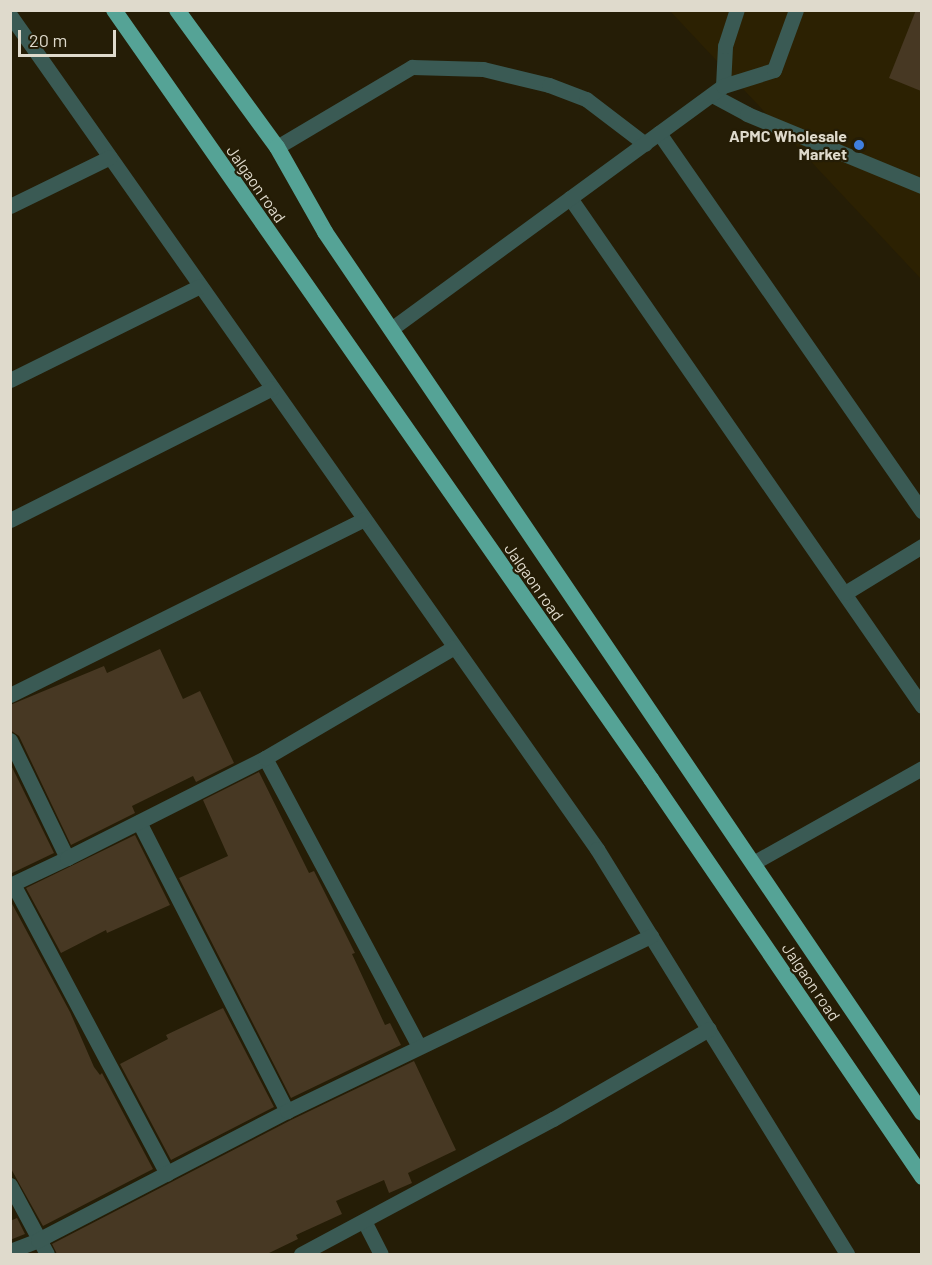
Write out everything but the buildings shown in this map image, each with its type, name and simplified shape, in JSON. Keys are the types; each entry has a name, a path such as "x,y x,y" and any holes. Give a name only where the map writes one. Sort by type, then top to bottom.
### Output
{"highway":[{"name":"Jalgaon road","path":"114,10 651,779 921,1177"},
{"name":"Jalgaon road","path":"177,10 277,147 326,232 921,1113"}],"street":[{"path":"717,91 725,45 737,10"},
{"path":"391,329 717,91 774,70 796,10"},
{"path":"10,15 597,849 847,1254"},
{"path":"277,147 412,67 483,69 549,85 586,99 645,144"},
{"path":"717,91 747,114 921,186"},
{"path":"659,133 921,512"},
{"path":"10,206 110,157"},
{"path":"570,198 921,706"},
{"path":"10,380 200,285"},
{"path":"10,520 272,388"},
{"path":"10,695 364,519"},
{"path":"845,593 921,546"},
{"path":"167,1174 12,885 266,758 454,646"},
{"path":"10,740 68,858"},
{"path":"266,758 419,1047"},
{"path":"753,863 921,768"},
{"path":"139,822 287,1111"},
{"path":"10,1251 38,1240 287,1111 651,936"},
{"path":"301,1254 553,1119 709,1029"},
{"path":"10,1185 47,1254"},
{"path":"364,1221 381,1254"}],"shaded area":[{"name":"APMC Wholesale Market","path":"670,11 921,11 921,279"}],"place":[{"name":"APMC Wholesale Market","path":"859,145"}]}
